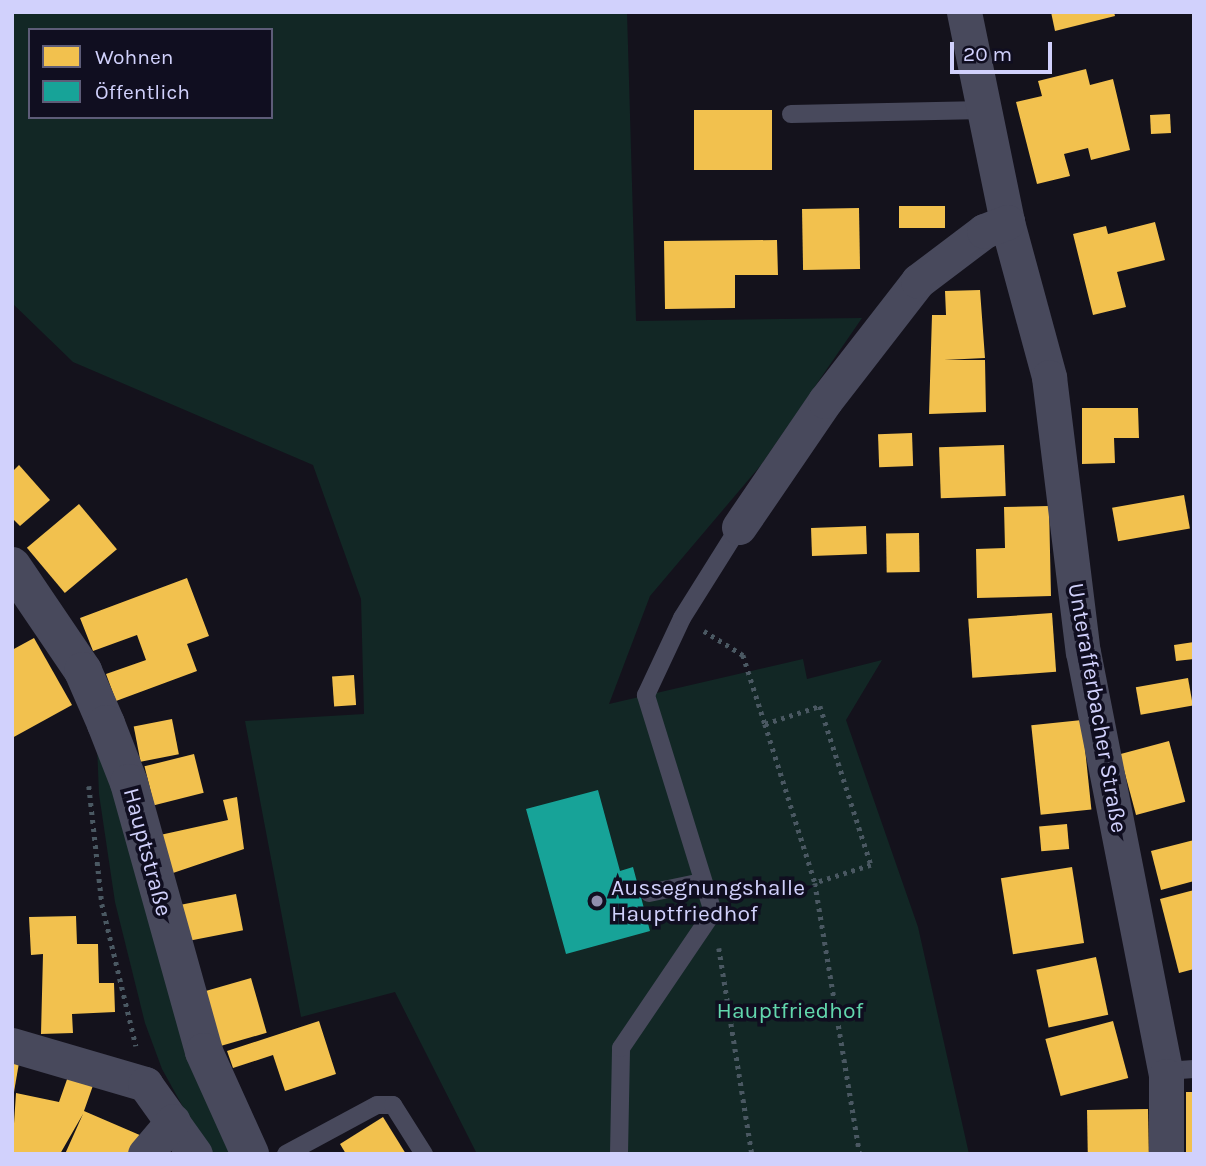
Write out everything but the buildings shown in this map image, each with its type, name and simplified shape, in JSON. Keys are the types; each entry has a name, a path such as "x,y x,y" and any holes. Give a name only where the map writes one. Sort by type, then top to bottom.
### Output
{"street":[{"name":"Unterafferbacher Straße","path":"964,12 1007,222 1049,377 1083,652 1180,1070 1166,1154"},
{"path":"739,527 825,401 918,281 984,231 1007,222"},
{"name":"Hauptstraße","path":"12,566 83,671 110,736 129,783 204,1052 250,1154"},
{"path":"12,1045 145,1084 195,1154"},
{"path":"145,1154 173,1121"}],"lane":[{"path":"791,114 984,110"},
{"path":"619,1154 621,1048 713,912 646,695 682,618 739,527"},
{"path":"649,892 702,882"},
{"path":"286,1154 377,1105 393,1105 424,1154"}],"path":[{"path":"682,618 743,655 815,883 860,1154"},
{"path":"765,724 820,706 871,865 815,883"},
{"path":"88,775 102,904 145,1084"},
{"path":"713,912 751,1154"}],"green space":[{"name":"Hauptfriedhof","path":"12,12 627,12 636,321 862,318 761,465 650,596 609,704 803,659 807,679 882,660 846,720 918,927 969,1154 477,1154 395,992 301,1017 245,721 364,714 361,599 313,465 73,362 12,303"},
{"path":"97,745 233,1154 209,1154 162,1069 145,1023 115,902 99,794"}],"place":[{"name":"Aussegnungshalle Hauptfriedhof","path":"597,901"}]}
